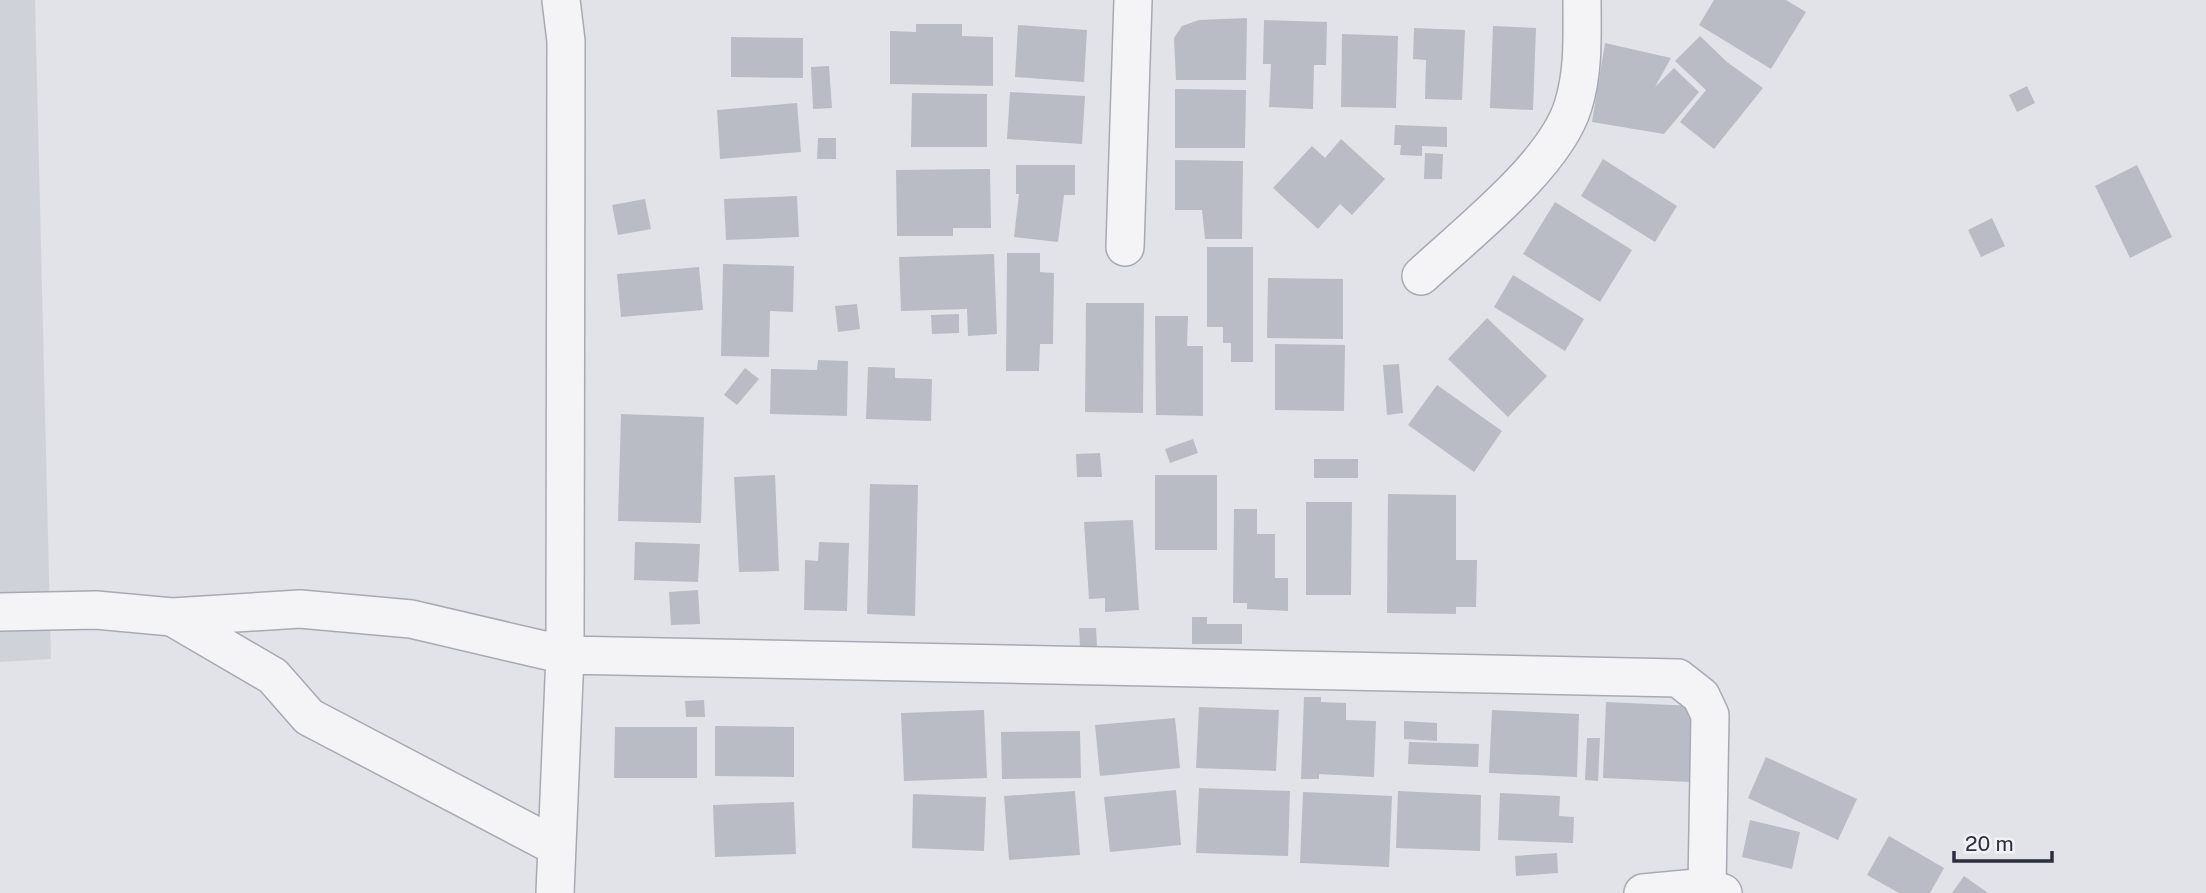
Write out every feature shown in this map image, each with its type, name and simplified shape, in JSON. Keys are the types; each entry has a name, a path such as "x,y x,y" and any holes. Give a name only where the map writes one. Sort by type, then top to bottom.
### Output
{"street":[{"path":"555,893 565,655 567,0"},
{"path":"1125,247 1133,0"},
{"path":"1421,275 1492,210 1555,145 1573,108 1582,68 1581,0"},
{"path":"0,612 96,610 172,617 300,608 397,617 565,655 1678,678 1701,696 1710,715 1715,890 1643,893"},
{"path":"172,617 273,676 309,717 557,847"}],"shaded area":[{"path":"0,0 35,0 51,659 0,662"}],"building":[{"path":"1714,0 1786,0 1806,12 1771,69 1699,25"},
{"path":"1247,18 1246,80 1176,80 1174,38 1182,26 1199,20"},
{"path":"1264,20 1327,22 1326,65 1314,65 1313,109 1269,107 1271,64 1263,64"},
{"path":"916,24 962,24 962,36 993,37 993,86 890,84 890,31 916,32"},
{"path":"1018,25 1087,30 1084,82 1015,77"},
{"path":"1493,26 1536,28 1533,110 1490,108"},
{"path":"1414,28 1465,30 1462,100 1425,99 1426,60 1413,59"},
{"path":"1342,34 1398,36 1396,108 1341,107"},
{"path":"1700,36 1727,62 1763,88 1714,149 1680,122 1706,90 1675,61"},
{"path":"731,37 803,38 803,78 731,77"},
{"path":"1605,43 1671,58 1655,87 1674,68 1699,92 1664,134 1592,122"},
{"path":"829,66 832,108 813,109 811,67"},
{"path":"2027,86 2035,103 2017,112 2009,95"},
{"path":"1175,89 1246,90 1245,148 1175,148"},
{"path":"1010,92 1085,96 1082,144 1007,139"},
{"path":"912,93 987,94 987,147 911,147"},
{"path":"797,103 801,152 720,159 717,110"},
{"path":"1395,125 1447,127 1447,147 1422,146 1422,156 1400,155 1401,145 1394,145"},
{"path":"818,138 836,138 836,159 817,159"},
{"path":"1341,139 1385,179 1352,215 1340,204 1318,229 1273,188 1312,146 1325,158"},
{"path":"1425,153 1443,154 1442,179 1424,179"},
{"path":"1603,159 1677,206 1655,242 1581,196"},
{"path":"1175,160 1243,161 1242,239 1205,239 1202,210 1175,210"},
{"path":"1016,165 1075,165 1075,195 1064,195 1058,242 1014,237 1019,194 1016,194"},
{"path":"2137,165 2172,237 2130,258 2095,186"},
{"path":"990,169 991,228 953,228 953,236 897,236 896,170"},
{"path":"797,196 799,237 726,240 724,199"},
{"path":"645,199 651,229 618,235 612,205"},
{"path":"1555,202 1632,250 1600,302 1523,254"},
{"path":"1992,218 2005,246 1981,257 1968,230"},
{"path":"1207,247 1253,247 1253,362 1231,362 1231,343 1223,343 1223,327 1207,327"},
{"path":"1007,253 1040,253 1040,272 1054,273 1053,344 1040,344 1039,371 1006,371"},
{"path":"994,254 997,334 968,336 967,309 901,311 899,257"},
{"path":"723,264 794,266 793,312 770,311 769,357 721,356"},
{"path":"699,267 703,310 621,317 617,274"},
{"path":"1513,275 1584,319 1565,351 1494,307"},
{"path":"1268,278 1343,279 1343,339 1267,338"},
{"path":"1086,303 1144,303 1143,413 1085,412"},
{"path":"857,304 860,329 838,332 835,306"},
{"path":"959,314 959,333 932,334 931,315"},
{"path":"1155,316 1188,316 1187,346 1203,346 1203,416 1156,415"},
{"path":"1487,318 1547,376 1508,417 1448,359"},
{"path":"1275,344 1345,345 1344,411 1275,410"},
{"path":"818,360 848,361 847,416 770,414 771,369 817,370"},
{"path":"1399,364 1403,413 1387,415 1383,365"},
{"path":"868,367 895,368 895,378 932,379 931,421 866,419"},
{"path":"745,368 759,379 737,405 724,395"},
{"path":"1437,385 1502,431 1474,472 1408,425"},
{"path":"621,414 704,417 701,523 618,521"},
{"path":"1193,439 1198,453 1170,463 1165,449"},
{"path":"1100,453 1102,477 1077,477 1076,454"},
{"path":"1314,459 1358,459 1358,478 1314,478"},
{"path":"775,475 779,571 739,572 734,477"},
{"path":"1155,475 1217,475 1217,550 1155,550"},
{"path":"870,484 918,485 915,616 867,614"},
{"path":"1388,494 1456,495 1456,560 1477,560 1476,607 1456,607 1456,614 1387,613"},
{"path":"1306,502 1352,502 1351,595 1306,595"},
{"path":"1234,509 1257,509 1257,534 1275,534 1275,578 1288,578 1288,611 1247,609 1247,603 1233,603"},
{"path":"1133,520 1139,610 1105,612 1105,598 1089,599 1084,522"},
{"path":"635,542 700,544 698,582 634,580"},
{"path":"819,542 849,543 847,611 804,610 805,560 818,561"},
{"path":"698,590 700,624 671,625 669,592"},
{"path":"1192,617 1207,617 1207,624 1242,624 1242,644 1192,644"},
{"path":"1079,628 1096,628 1097,646 1080,646"},
{"path":"1304,697 1321,697 1321,702 1346,703 1346,720 1376,721 1374,777 1319,774 1319,779 1301,779"},
{"path":"704,700 705,717 686,717 685,701"},
{"path":"1606,702 1694,706 1691,782 1603,778"},
{"path":"1199,707 1279,710 1276,771 1196,768"},
{"path":"984,710 987,778 904,781 901,713"},
{"path":"1492,710 1579,714 1577,777 1489,773"},
{"path":"1175,718 1180,768 1100,776 1095,725"},
{"path":"1404,721 1437,723 1437,741 1404,739"},
{"path":"715,726 794,727 794,777 715,776"},
{"path":"615,727 697,727 697,778 614,778"},
{"path":"1080,731 1081,778 1002,779 1001,732"},
{"path":"1587,738 1600,738 1598,781 1585,780"},
{"path":"1409,742 1479,744 1478,767 1408,764"},
{"path":"1766,757 1857,799 1838,840 1748,798"},
{"path":"1199,788 1290,791 1288,856 1196,853"},
{"path":"1176,790 1181,845 1110,852 1104,797"},
{"path":"1075,791 1080,855 1009,860 1004,796"},
{"path":"1398,791 1481,795 1480,851 1396,848"},
{"path":"1303,792 1392,796 1389,867 1300,863"},
{"path":"1500,793 1560,796 1559,816 1574,817 1573,843 1498,840"},
{"path":"913,794 986,797 984,851 912,848"},
{"path":"794,802 796,854 715,857 713,805"},
{"path":"1750,820 1800,832 1792,869 1742,857"},
{"path":"1889,836 1944,868 1930,893 1899,893 1867,875"},
{"path":"1557,853 1558,873 1516,876 1515,856"},
{"path":"1964,876 1988,893 1952,893"}]}
